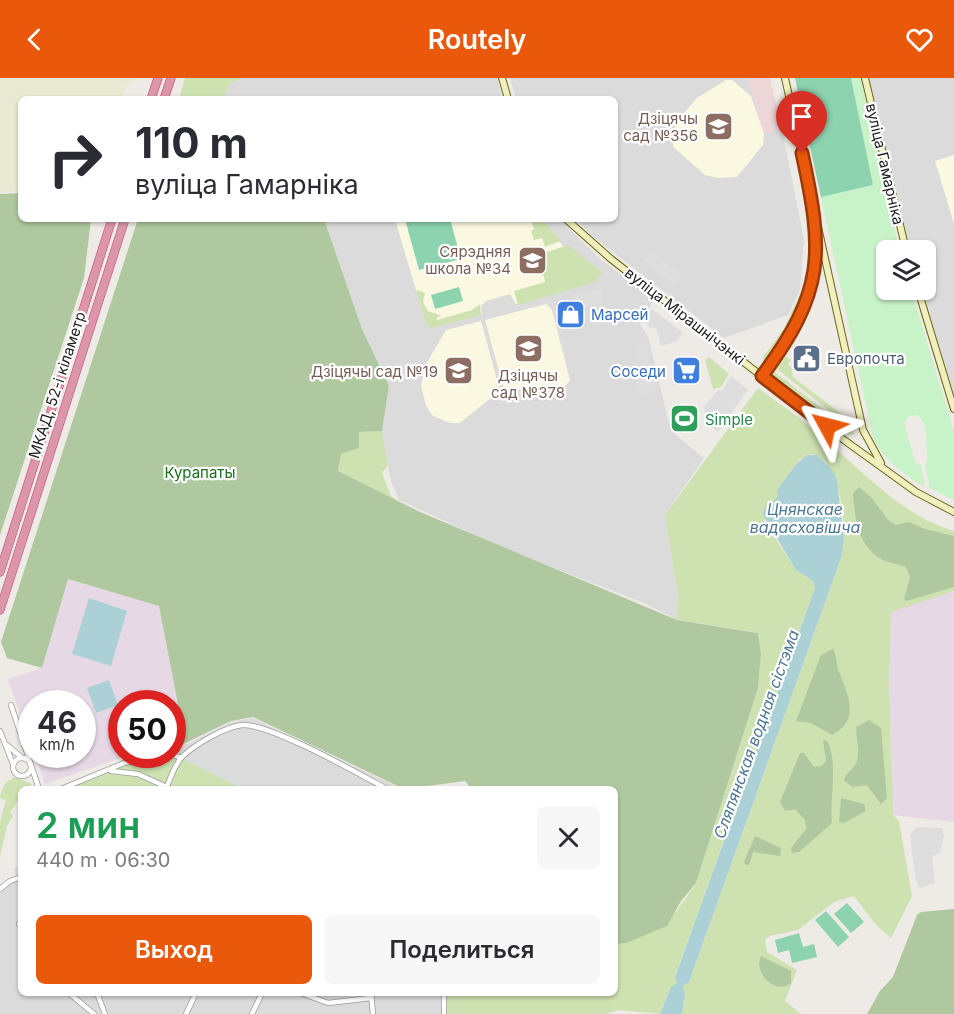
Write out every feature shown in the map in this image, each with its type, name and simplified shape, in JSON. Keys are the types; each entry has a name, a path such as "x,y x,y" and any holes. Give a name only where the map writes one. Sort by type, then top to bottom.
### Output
{"highway":[{"path":"152,96 158,78"},
{"path":"165,96 171,78"},
{"name":"МКАД, 52-і кіламетр","path":"0,572 111,222"},
{"name":"МКАД, 52-і кіламетр","path":"0,610 124,222"}],"main road":[{"path":"502,78 507,96"},
{"path":"785,78 863,430 875,457 887,471"},
{"name":"вуліца Гамарніка","path":"865,78 904,240"},
{"path":"762,376 789,339 804,308 815,268 815,215"},
{"name":"вуліца Мірашнічэнкі","path":"569,222 603,253 844,440 930,501 954,512"},
{"path":"921,300 954,410"},
{"path":"844,440 858,442 862,438 863,430"}],"street":[{"path":"11,705 18,725"},
{"path":"186,755 226,729 243,725 254,726 305,747 381,786"},
{"path":"0,731 16,774 37,783"},
{"path":"6,742 18,754"},
{"path":"13,765 18,760"},
{"path":"23,776 30,772 30,768"},
{"path":"32,768 38,786"},
{"path":"70,786 115,768"},
{"path":"169,786 177,768"},
{"path":"109,771 138,774 167,786"},
{"path":"0,889 18,878"},
{"path":"73,996 94,1014"},
{"path":"98,996 105,1014"},
{"path":"186,1014 192,996"},
{"path":"252,1014 261,996"},
{"path":"310,996 328,1002 365,996"},
{"path":"371,996 373,1014"},
{"path":"444,996 444,1014"}],"shaded area":[{"path":"196,78 497,78 501,96 190,96"},
{"path":"510,78 748,78 764,133 782,129 804,240 800,290 788,315 724,338 591,235 580,222 618,222 618,96 515,96"},
{"path":"748,78 770,78 782,129 764,134"},
{"path":"869,78 954,78 954,395 926,300 936,300 936,240 909,240"},
{"name":"Дзіцячы сад №356","path":"726,80 732,80 751,96 764,134 763,145 737,177 718,178 705,175 673,147 674,131 681,116 697,98"},
{"path":"954,155 954,224 935,161"},
{"path":"325,222 563,222 599,258 654,300 640,324 648,337 671,431 704,458 665,515 678,596 677,620 646,604 506,549 399,500 390,478 382,431 389,387 362,329"},
{"path":"396,222 542,222 562,245 600,274 595,281 516,304 510,294 486,301 481,306 482,314 434,327 426,324"},
{"path":"651,251 681,275 675,284 644,260"},
{"path":"601,288 601,303 575,309 572,296"},
{"name":"Дзіцячы сад №378","path":"546,304 552,310 570,380 565,386 507,390 503,386 485,320"},
{"path":"652,309 683,333 677,341 661,346 656,328 649,327 644,320"},
{"name":"Дзіцячы сад №19","path":"481,321 499,387 497,393 460,423 450,423 433,416 426,406 421,386 425,366 446,330"},
{"path":"646,342 655,393 639,398 634,372 641,369 635,346"},
{"path":"731,376 748,390 718,432 708,423 704,407 718,390 722,391"},
{"path":"67,579 159,606 175,690 108,690 108,762 96,766 96,690 18,690 18,708 8,679 42,668"},
{"path":"954,591 954,822 893,815 889,684 891,611"},
{"path":"253,718 396,786 73,786 122,768 186,768 186,744 231,722"},
{"path":"39,768 91,768 45,784"},
{"path":"916,827 942,828 944,837 940,853 932,856 935,883 919,888 915,876 910,835"},
{"path":"18,866 18,996 441,996 442,1014 0,1014 0,890 16,878 14,869"}],"green space":[{"path":"0,78 139,78 127,85 123,96 18,96 18,191 0,192"},
{"path":"185,78 239,78 240,80 230,83 224,96 180,96"},
{"path":"795,78 851,78 873,185 821,197"},
{"path":"851,78 861,78 897,240 876,240 876,300 914,300 954,431 954,500 930,488 925,464 928,460 925,430 918,415 909,416 904,423 915,462 921,465 925,487 902,472 888,459 873,437 821,197 873,185"},
{"path":"18,193 18,222 91,222 84,278 0,535 0,194"},
{"name":"Курапаты","path":"137,222 325,222 362,329 389,386 382,431 359,432 359,448 341,454 338,471 420,512 677,620 758,633 761,654 758,688 696,883 681,901 667,926 626,943 618,944 618,786 469,786 465,781 427,786 398,786 253,717 231,721 186,743 186,690 175,690 159,606 68,579 42,668 7,658 1,642"},
{"path":"406,222 451,222 461,259 419,270"},
{"path":"545,222 561,241 545,247 542,238 534,240 531,231 534,229 532,223"},
{"path":"568,245 602,272 596,282 518,305 514,291 545,282 539,258 547,252"},
{"path":"459,287 463,301 435,309 431,295"},
{"path":"802,289 806,291 786,339 774,355 766,361 762,358 784,329"},
{"path":"416,291 425,293 423,302 428,311 442,316 437,317 437,320 472,310 480,304 481,315 431,328 426,324"},
{"path":"786,356 791,360 788,364 793,377 845,417 846,424 777,369"},
{"path":"709,357 729,374 721,387 713,389 705,360"},
{"path":"772,370 855,434 847,435 773,378"},
{"path":"758,388 813,429 899,503 935,524 954,531 954,591 891,612 889,684 893,815 899,821 912,896 891,938 876,925 854,896 834,902 798,930 770,936 765,940 767,952 797,970 785,1001 801,1014 682,1014 685,994 683,986 689,982 842,555 843,514 836,482 822,459 811,454 799,460 777,490 778,496 764,521 796,570 813,581 815,588 675,976 677,983 671,987 660,1014 618,1010 606,1014 444,1014 444,996 618,996 618,944 638,937 668,919 676,912 696,883 758,688 761,654 758,633 677,620 678,596 665,515"},
{"path":"382,431 388,465 382,473 391,496 400,502 338,471 341,454 359,432"},
{"path":"859,487 871,497 889,521 896,525 909,522 925,529 954,536 954,587 906,601 904,599 910,577 906,567 883,560 874,554 859,531 853,493"},
{"path":"833,649 850,706 847,722 832,735 811,723 796,721 821,655"},
{"path":"869,720 881,728 887,798 881,804 867,785 852,787 844,780 858,757 856,727"},
{"path":"823,740 827,741 831,750 832,823 799,852 792,853 791,848 806,829 805,820 795,809 785,811 780,802 800,753 804,753 814,767 822,766 826,761"},
{"path":"186,760 237,786 166,786 152,778 109,771 118,768 186,768"},
{"path":"109,773 126,773 158,786 75,786"},
{"path":"15,777 32,784 18,786 18,801 10,813 13,816 7,826 0,856 0,822 6,800 0,798 3,788"},
{"path":"841,798 864,804 866,811 844,823 839,822"},
{"path":"755,836 781,848 780,856 753,852 749,865 746,865 744,862"},
{"path":"847,903 864,922 851,933 834,914"},
{"path":"954,909 954,1014 867,1014 880,991 893,977 917,915 921,912"},
{"path":"826,911 849,937 838,947 815,920"},
{"path":"799,933 803,947 814,944 817,957 792,963 789,950 778,953 775,940"},
{"path":"761,956 791,971 791,983 778,987 767,980 760,969"}],"water":[{"name":"Цнянскае вадасховішча","path":"807,455 817,455 833,471 837,480 844,538 842,555 689,982 683,986 685,994 682,1014 660,1014 671,987 677,983 675,977 815,588 813,581 796,570 763,515 765,507 771,505 778,496 777,490 797,463"},
{"path":"89,598 127,611 111,666 72,654"},
{"path":"109,680 113,690 108,690 108,709 96,713 96,690 87,688"}],"place":[{"name":"Дзіцячы сад №356","path":"719,127"},
{"name":"Сярэдняя школа №34","path":"532,260"},
{"name":"Марсей","path":"570,314"},
{"name":"Дзіцячы сад №378","path":"528,348"},
{"name":"Европочта","path":"806,358"},
{"name":"Дзіцячы сад №19","path":"459,371"},
{"name":"Соседи","path":"687,371"},
{"name":"Simple","path":"684,419"}],"route":[{"path":"802,153 815,215 815,268 799,322 782,350 762,376 827,426"}],"water label":[{"name":"Сляпянская водная сістэма","path":"756,734"}]}
